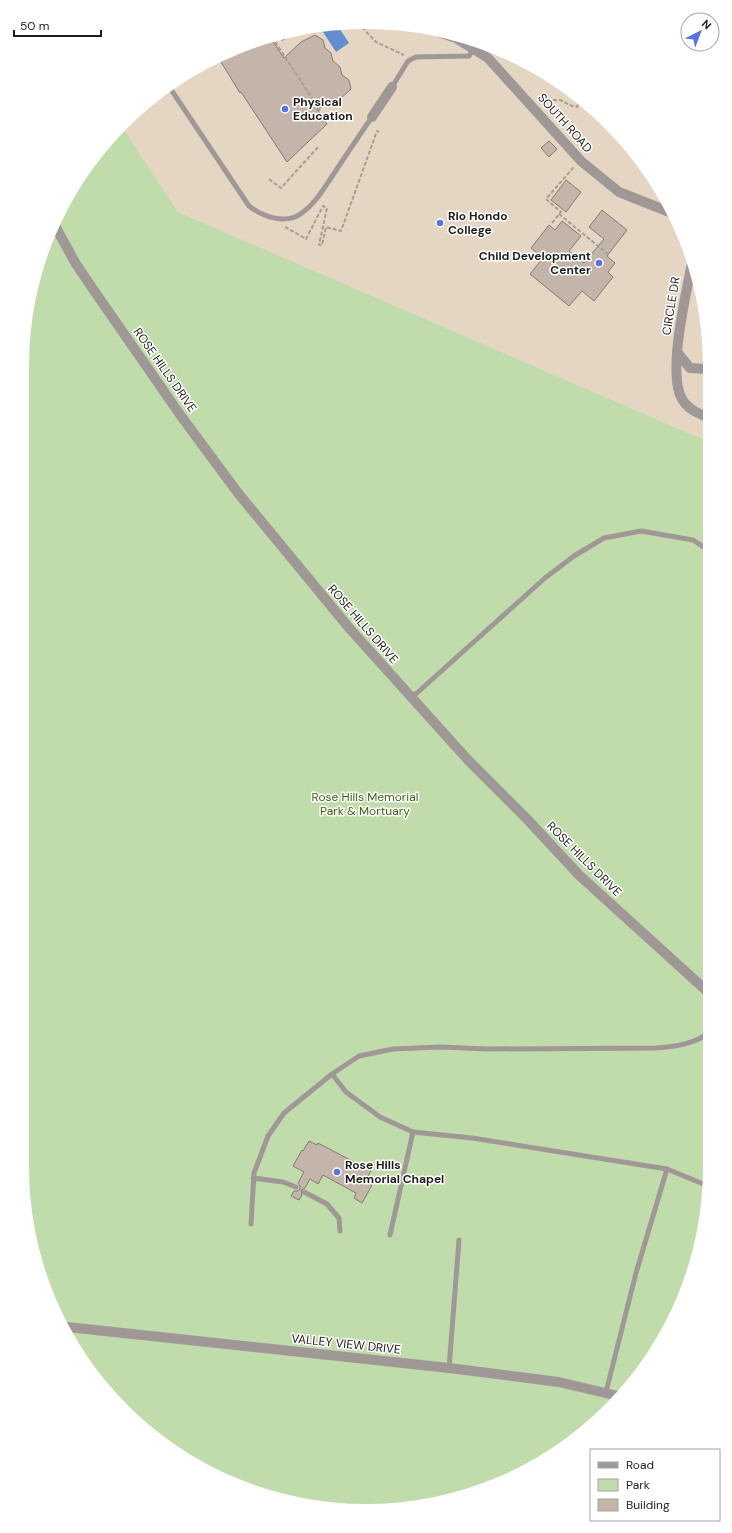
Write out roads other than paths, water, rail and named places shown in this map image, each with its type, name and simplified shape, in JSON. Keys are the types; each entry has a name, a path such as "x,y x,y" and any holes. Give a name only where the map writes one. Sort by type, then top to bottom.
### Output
{"street":[{"name":"SOUTH ROAD","path":"466,44 488,58 533,106 581,161 619,192 664,210"},
{"path":"372,116 392,87"},
{"name":"ROSE HILLS DRIVE","path":"58,231 76,264 181,416 238,493 337,615 468,760 527,819 579,875 703,988"},
{"name":"CIRCLE DR","path":"691,275 677,352 677,384 681,398 694,411 703,415"},
{"path":"677,352 690,368 703,369"},
{"name":"VALLEY VIEW DRIVE","path":"70,1327 449,1368 559,1382 614,1394"}],"lane":[{"path":"392,87 408,61 416,57 469,56 473,49"},
{"path":"172,91 249,206 267,217 294,217 302,213 315,201 372,116"},
{"path":"410,697 417,693 545,578 574,556 604,538 642,531 693,540 703,547"},
{"path":"251,1224 253,1178 268,1136 284,1113 332,1074 359,1056 393,1049 440,1047 656,1048 678,1046 703,1037"},
{"path":"332,1074 346,1092 380,1117 413,1132 472,1138 667,1169 702,1184"},
{"path":"390,1235 413,1132"},
{"path":"606,1392 636,1273 667,1169"},
{"path":"253,1178 283,1182 296,1188"},
{"path":"304,1192 328,1204 339,1218 340,1231"},
{"path":"449,1368 459,1240"}],"water":[{"path":"341,30 349,43 336,52 323,32"}],"place":[{"name":"Physical Education","path":"285,109"},
{"name":"Rio Hondo College","path":"440,223"},
{"name":"Child Development Center","path":"599,263"},
{"name":"Rose Hills Memorial Chapel","path":"337,1172"}],"park label":[{"name":"Rose Hills Memorial Park & Mortuary","path":"365,804"}]}
